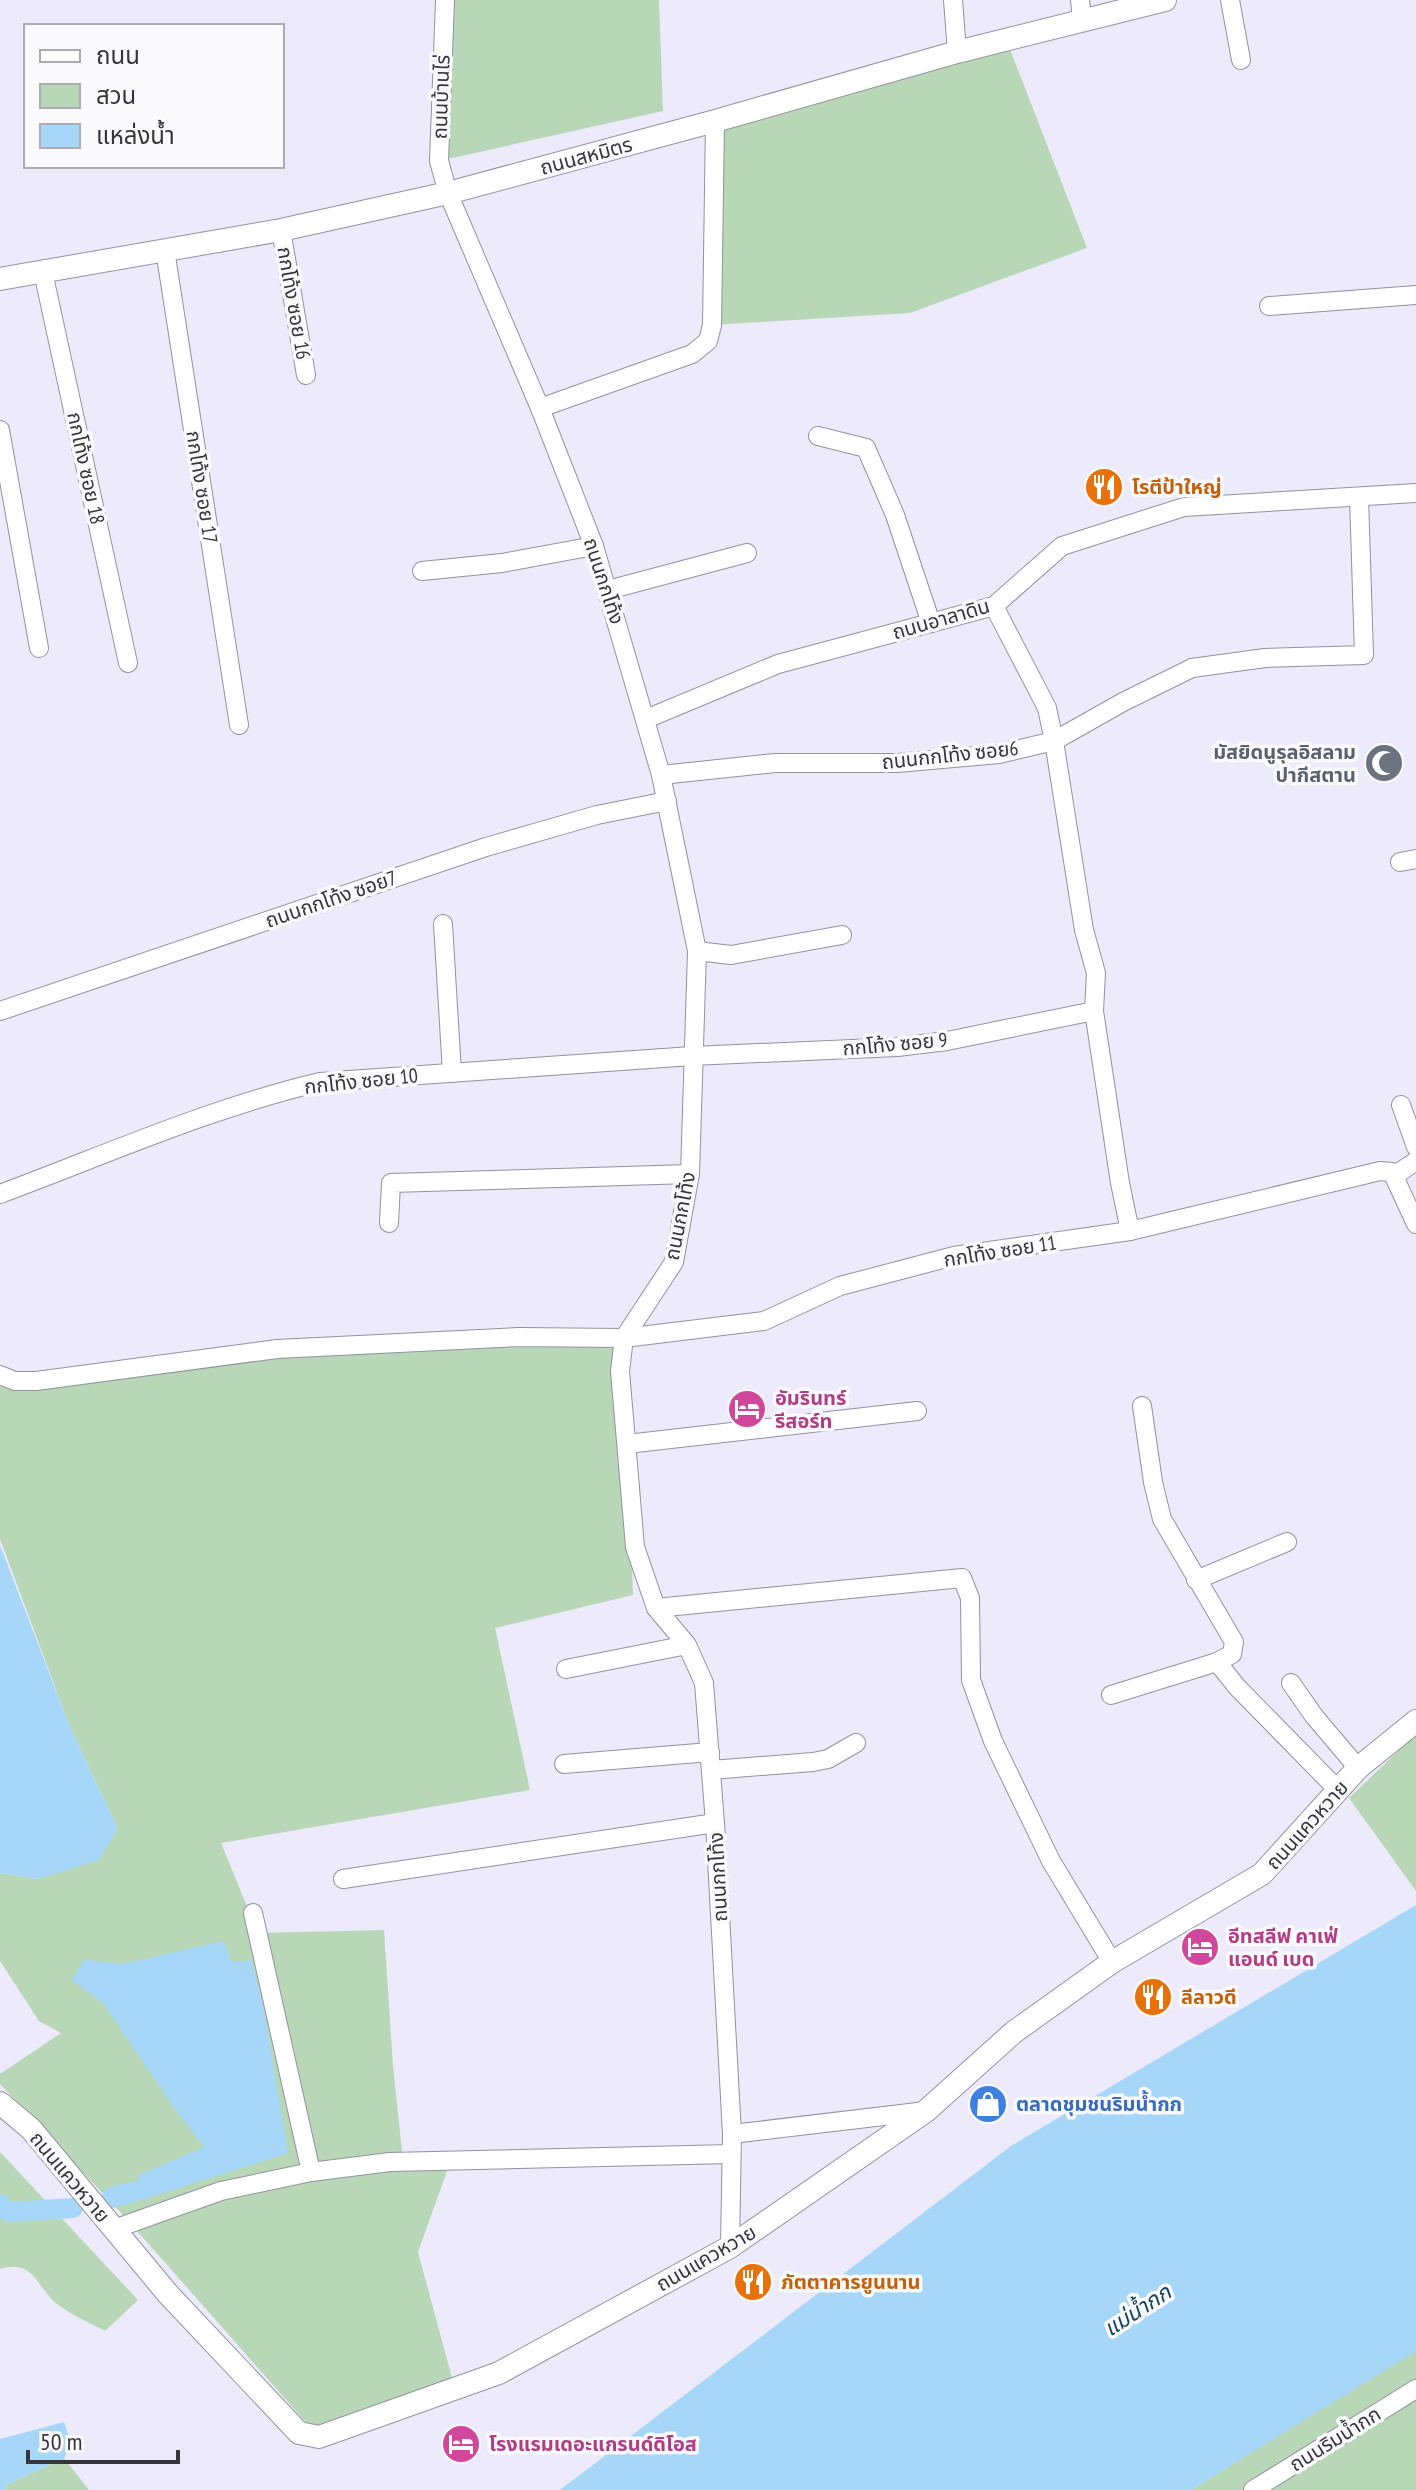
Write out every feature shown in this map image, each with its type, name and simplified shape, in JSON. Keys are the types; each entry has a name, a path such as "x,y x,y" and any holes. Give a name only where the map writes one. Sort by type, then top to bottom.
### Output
{"street":[{"name":"ถนนบ้านไร่","path":"445,0 439,161 448,193"},
{"path":"953,0 957,52"},
{"name":"ถนนสหมิตร","path":"0,279 281,230 448,193 957,52 1081,10 1165,0"},
{"path":"1230,0 1241,60"},
{"path":"540,408 692,354 708,341 712,325 715,121"},
{"name":"ถนนกกโท้ง","path":"448,193 540,408 594,546 661,775 697,951 690,1174 674,1262 624,1338 620,1371 635,1547 656,1608 687,1645 704,1683 732,2134 730,2247"},
{"name":"กกโท้ง ซอย 16","path":"281,230 306,375"},
{"name":"กกโท้ง ซอย 17","path":"165,250 239,725"},
{"name":"กกโท้ง ซอย 18","path":"43,272 128,663"},
{"path":"1269,306 1416,295"},
{"path":"0,430 39,648"},
{"path":"818,436 866,448 895,515 931,623"},
{"name":"ถนนอาลาดิน","path":"646,719 778,664 994,606 1062,546 1184,507 1416,493"},
{"name":"ถนนกกโท้ง ซอย6","path":"661,775 775,763 911,762 999,754 1054,741 1192,668 1265,658 1364,655 1359,497"},
{"path":"422,571 502,563 594,546"},
{"path":"608,590 747,553"},
{"path":"994,606 1047,708 1084,930 1096,973 1094,1011 1130,1231"},
{"name":"ถนนกกโท้ง ซอย7","path":"0,1011 486,847 597,815 667,801"},
{"path":"443,924 452,1073"},
{"path":"697,951 731,955 842,935"},
{"name":"กกโท้ง ซอย 9","path":"692,1056 897,1047 947,1041 1094,1011"},
{"name":"กกโท้ง ซอย 10","path":"0,1194 277,1092 320,1082 692,1056"},
{"path":"1401,1105 1416,1147"},
{"path":"1416,1161 1387,1174 1416,1224"},
{"path":"389,1223 391,1183 690,1174"},
{"name":"กกโท้ง ซอย 11","path":"0,1375 15,1381 36,1381 277,1349 518,1337 624,1338 764,1321 840,1286 954,1256 1130,1231 1387,1174"},
{"path":"1111,1695 1217,1662 1232,1654 1234,1642 1162,1519 1153,1482 1142,1406"},
{"path":"627,1444 917,1411"},
{"path":"1196,1580 1287,1542"},
{"path":"656,1608 962,1578 970,1598 971,1680 993,1741 1051,1861 1112,1962"},
{"path":"566,1669 687,1645"},
{"path":"1217,1662 1237,1687 1338,1790"},
{"path":"1291,1683 1358,1768"},
{"name":"ถนนแควหวาย","path":"0,2103 31,2129 168,2294 299,2433 319,2437 499,2373 730,2247 926,2111 1014,2032 1112,1962 1262,1874 1358,1768 1416,1721"},
{"path":"564,1764 813,1762 828,1759 856,1743"},
{"path":"343,1879 715,1823"},
{"path":"253,1913 311,2172"},
{"path":"732,2134 926,2111"},
{"path":"114,2229 221,2191 311,2172 390,2162 731,2154"},
{"name":"ถนนริมน้ำกก","path":"1253,2490 1416,2389"}],"green space":[{"path":"445,0 659,0 663,111 439,161"},
{"path":"1006,39 1087,248 910,313 712,325 715,121"},
{"path":"624,1338 633,1595 495,1628 530,1790 221,1843 258,1933 384,1930 403,2161 451,2160 418,2252 455,2389 319,2437 123,2215 0,2084 0,2074 61,2033 39,2021 0,1961 0,1873 38,1879 118,1829 70,1727 0,1539 0,1365 24,1381 277,1349"},
{"path":"1416,1734 1416,1891 1349,1798"},
{"path":"0,2152 138,2300 105,2331 52,2300 29,2272 12,2267 0,2269"},
{"path":"1416,2351 1416,2490 1191,2490 1384,2369"},
{"path":"64,2458 89,2490 5,2490 8,2484"}],"water":[{"path":"0,1545 70,1727 118,1829 99,1860 38,1879 0,1873"},
{"name":"แม่น้ำกก","path":"1416,1905 1416,2351 1191,2490 560,2490 1011,2146"},
{"path":"224,1941 232,1962 251,1960 263,2005 288,2153 157,2195 137,2176 204,2147 103,2003 72,1980 84,1960 122,1964"},
{"path":"64,2422 69,2440 64,2458 0,2490 0,2439"}],"waterway":[{"path":"111,2198 147,2188"},
{"path":"0,2204 9,2212 73,2208"}],"place":[{"name":"โรตีป้าใหญ่","path":"1104,487"},
{"name":"มัสยิดนูรุลอิสลาม ปากีสตาน","path":"1384,763"},
{"name":"อัมรินทร์ รีสอร์ท","path":"747,1409"},
{"name":"อีทสลีฟ คาเฟ่ แอนด์ เบด","path":"1200,1947"},
{"name":"ลีลาวดี","path":"1153,1997"},
{"name":"ตลาดชุมชนริมน้ำกก","path":"988,2104"},
{"name":"ภัตตาคารยูนนาน","path":"753,2282"},
{"name":"โรงแรมเดอะแกรนด์ดิโอส","path":"461,2444"}]}
